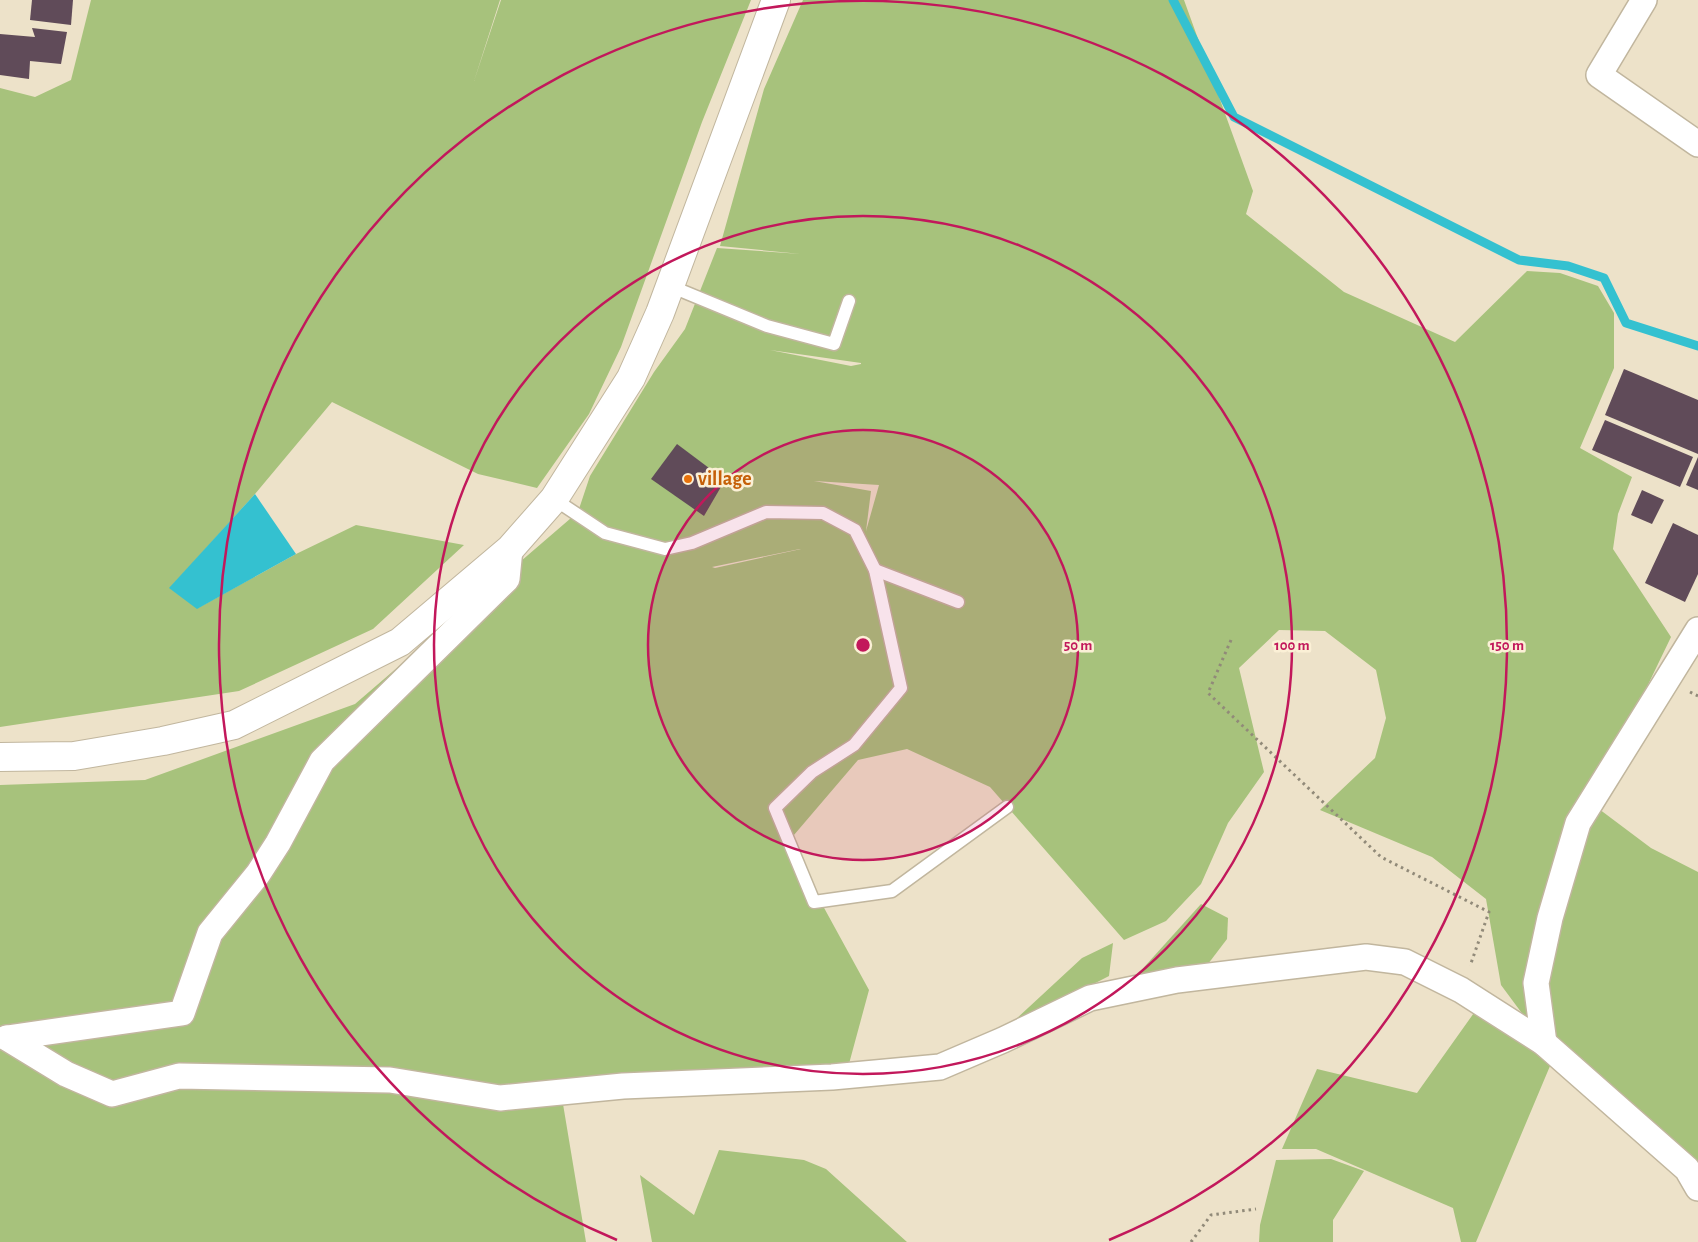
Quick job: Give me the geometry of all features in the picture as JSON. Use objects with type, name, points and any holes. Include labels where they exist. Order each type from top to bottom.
[{"type":"street","points":[[0,757],[74,756],[163,741],[234,725],[400,642],[510,549],[554,499],[631,378],[670,286],[776,0]]},
{"type":"street","points":[[1644,0],[1599,75],[1698,144]]},
{"type":"street","points":[[510,549],[507,579],[322,761],[273,851],[258,874],[210,933],[182,1013],[8,1038],[66,1074],[112,1094],[179,1076],[390,1080],[500,1098],[623,1086],[832,1077],[940,1067],[1003,1040],[1090,998],[1177,980],[1366,957],[1405,962],[1461,990],[1544,1043],[1687,1169],[1698,1188]]},
{"type":"street","points":[[1544,1043],[1536,983],[1550,918],[1578,823],[1698,630]]},
{"type":"lane","points":[[670,286],[768,326],[834,344],[849,301]]},
{"type":"lane","points":[[554,499],[606,533],[666,550],[692,543],[766,512],[824,513],[855,530],[875,570],[901,688],[854,745],[812,772],[775,808],[814,902],[892,891],[1007,807]]},
{"type":"lane","points":[[875,570],[958,602]]},
{"type":"path","points":[[1231,640],[1208,693],[1382,857],[1489,912],[1461,990]]},
{"type":"path","points":[[1191,1242],[1211,1215],[1256,1209]]},
{"type":"green space","points":[[91,0],[500,0],[474,81],[501,0],[751,0],[702,122],[621,347],[589,414],[537,488],[478,474],[332,402],[255,494],[170,588],[198,608],[296,554],[356,525],[464,545],[373,629],[239,691],[0,727],[0,88],[35,97],[71,80]]},
{"type":"green space","points":[[803,0],[1184,0],[1253,191],[1246,214],[1344,292],[1455,342],[1527,271],[1560,273],[1598,286],[1614,313],[1614,368],[1580,448],[1632,477],[1618,514],[1613,549],[1671,637],[1591,803],[1651,848],[1698,872],[1698,1170],[1544,1043],[1501,985],[1486,899],[1432,857],[1320,810],[1375,758],[1386,718],[1376,670],[1325,631],[1279,630],[1239,668],[1264,772],[1228,823],[1201,884],[1166,921],[1124,940],[990,787],[907,749],[858,760],[788,842],[869,990],[843,1086],[561,1092],[586,1242],[0,1242],[0,785],[145,780],[355,704],[578,512],[590,476],[654,372],[685,329],[717,248],[801,254],[720,246],[764,89]],"holes":[[[770,350],[861,363],[861,364],[851,366]],[[814,481],[879,485],[866,531],[871,491]],[[801,549],[715,568],[712,567]]]},
{"type":"green space","points":[[1201,904],[1228,918],[1227,939],[1208,964],[1137,975]]},
{"type":"green space","points":[[1113,943],[1109,976],[1074,994],[1036,1024],[1015,1020],[1082,958]]},
{"type":"green space","points":[[1481,1003],[1550,1066],[1476,1242],[1461,1242],[1453,1208],[1316,1149],[1282,1149],[1317,1069],[1417,1093]]},
{"type":"green space","points":[[719,1150],[804,1160],[826,1169],[907,1242],[652,1242],[640,1175],[694,1215]]},
{"type":"green space","points":[[1331,1159],[1364,1171],[1333,1220],[1333,1242],[1259,1242],[1260,1225],[1276,1160]]},
{"type":"water","points":[[255,494],[296,554],[197,609],[169,588]]},
{"type":"building","points":[[32,0],[73,0],[71,25],[30,20]]},
{"type":"building","points":[[32,28],[67,32],[61,64],[30,61],[29,79],[0,75],[0,34],[35,37]]},
{"type":"building","points":[[1624,369],[1698,400],[1698,454],[1605,415]]},
{"type":"building","points":[[1605,420],[1693,457],[1680,487],[1592,450]]},
{"type":"building","points":[[677,444],[725,480],[704,516],[651,479]]},
{"type":"building","points":[[1698,457],[1698,490],[1686,485]]},
{"type":"building","points":[[1642,490],[1664,500],[1652,524],[1631,515]]},
{"type":"building","points":[[1673,523],[1698,535],[1698,574],[1685,602],[1645,583]]},
{"type":"waterway","points":[[1173,0],[1234,117],[1519,260],[1568,266],[1604,278],[1626,323],[1698,346]]},
{"type":"place","name":"village","points":[[688,479]]}]
